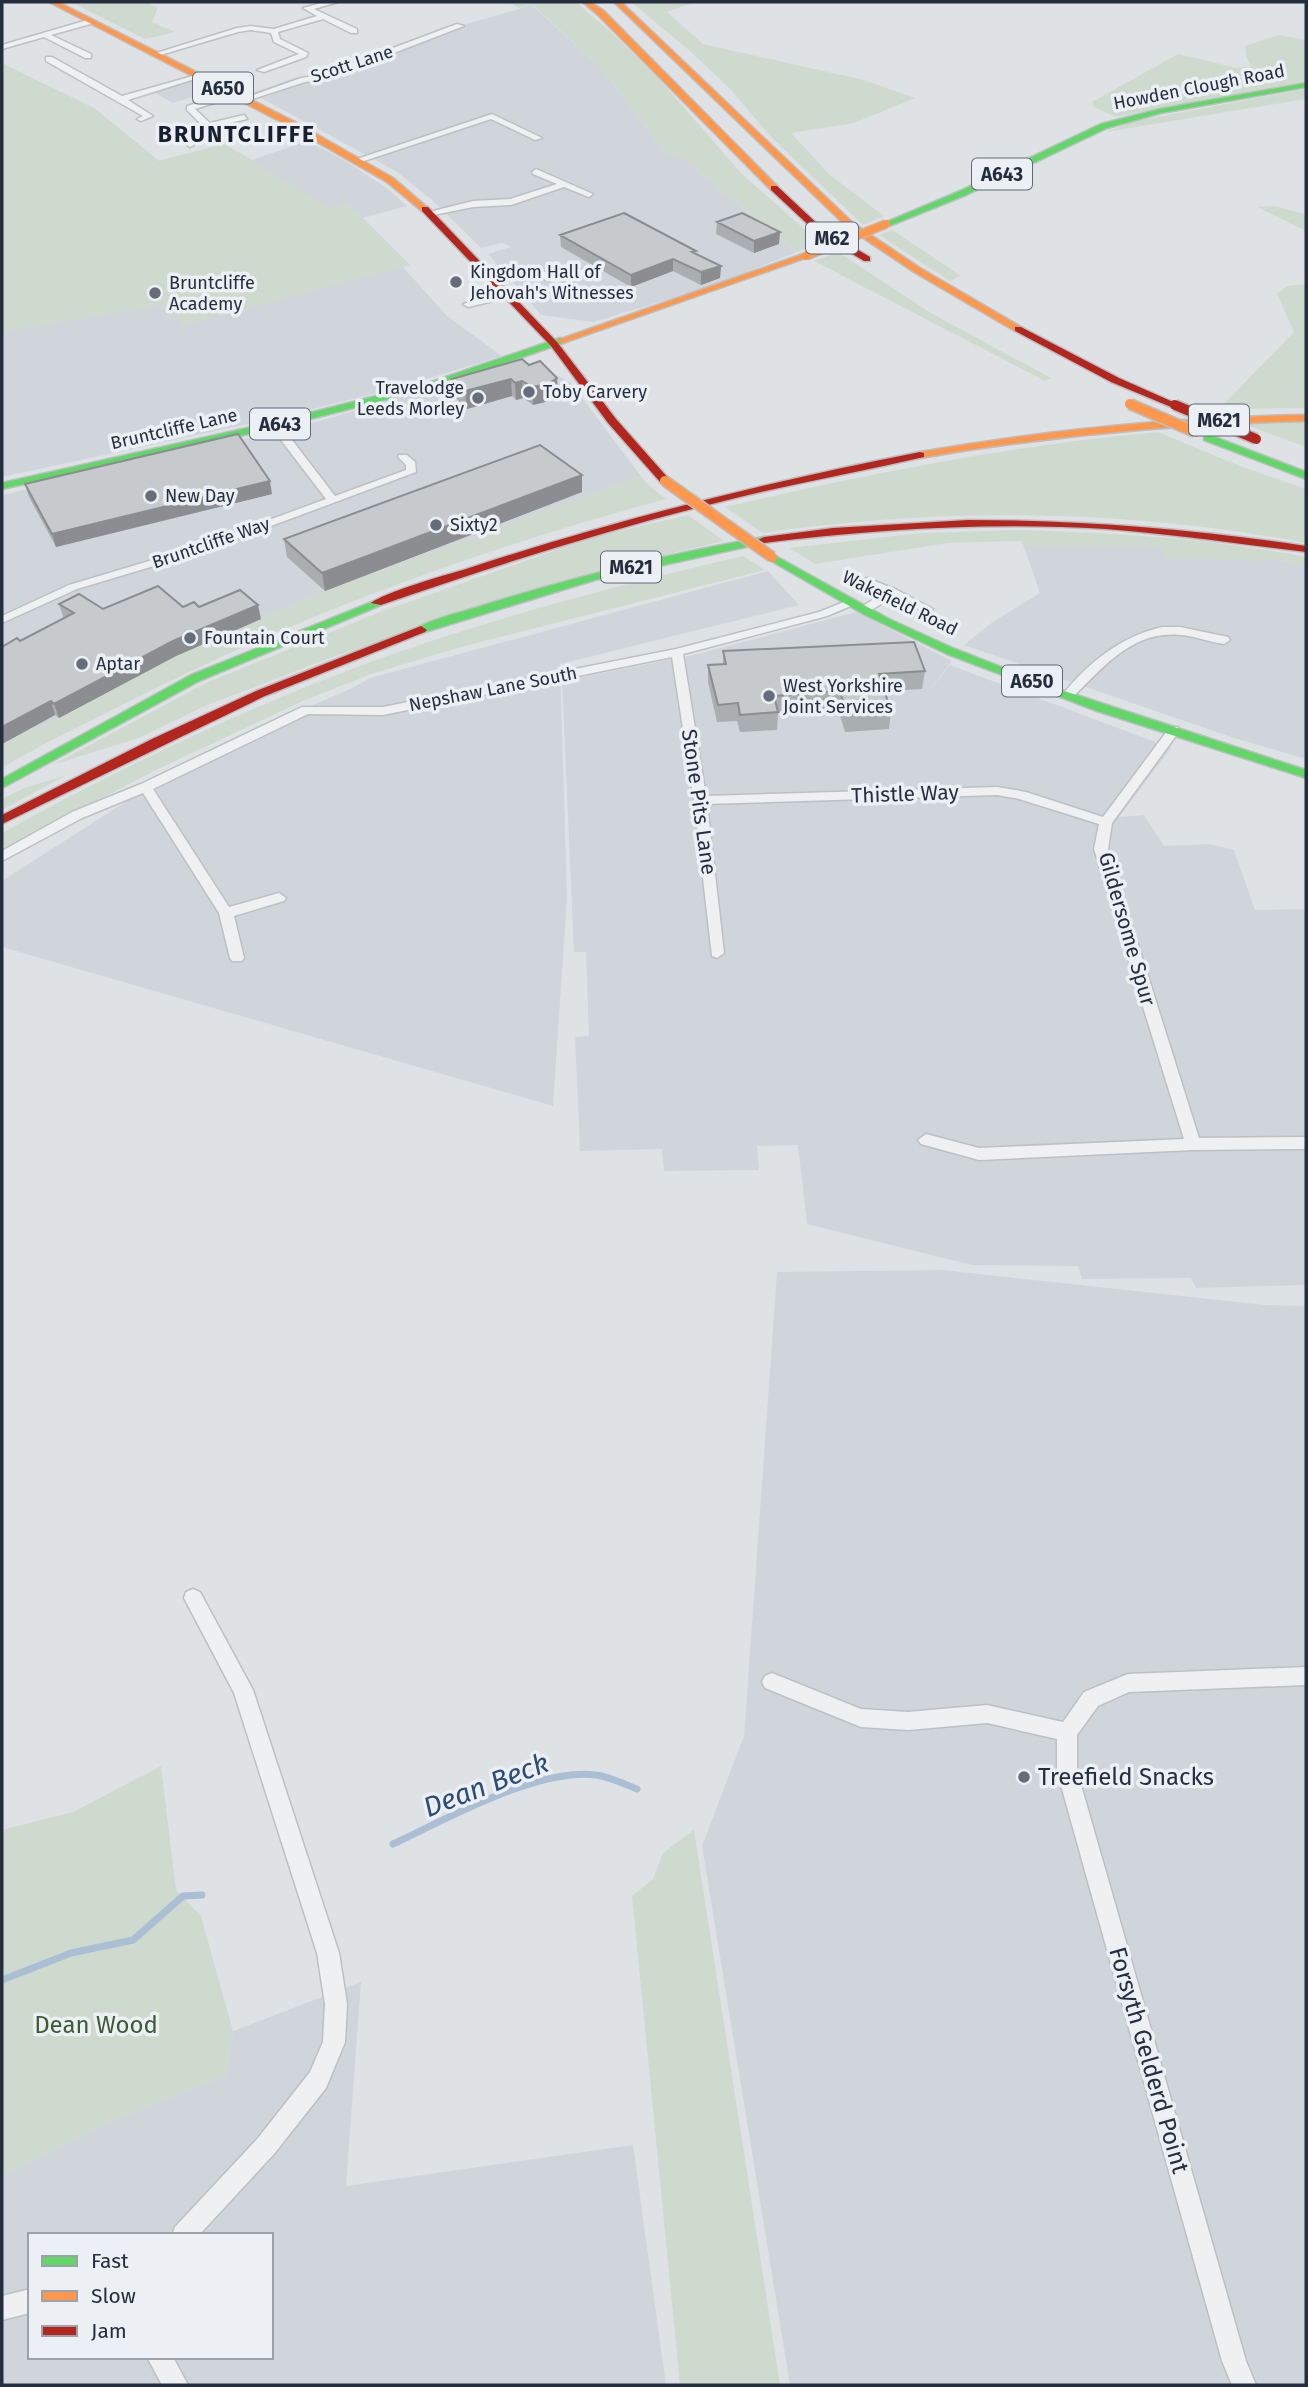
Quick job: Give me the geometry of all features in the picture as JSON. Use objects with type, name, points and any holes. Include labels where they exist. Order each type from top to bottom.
[{"type":"main road","name":"A650","points":[[53,2],[200,76],[358,160],[390,180],[429,212],[554,344]]},
{"type":"main road","name":"M62","points":[[586,2],[601,13],[749,164],[820,231],[879,267]]},
{"type":"main road","name":"M62","points":[[617,2],[850,225],[917,270],[1008,324],[1115,380],[1262,441]]},
{"type":"main road","name":"Howden Clough Road","points":[[554,344],[806,256],[886,225],[963,193],[1104,126],[1160,111],[1306,85]]},
{"type":"main road","name":"Bruntcliffe Lane","points":[[2,486],[275,425],[435,384],[554,344]]},
{"type":"main road","name":"Wakefield Road","points":[[554,344],[612,421],[665,481],[772,557],[857,607],[1011,674],[1306,774]]},
{"type":"main road","points":[[1038,358],[1130,404],[1306,476]]},
{"type":"main road","points":[[487,367],[545,367],[580,377]]},
{"type":"main road","name":"M621","points":[[2,783],[192,679],[376,603],[588,531],[827,473],[1056,432],[1181,422],[1306,418]]},
{"type":"main road","name":"M621","points":[[2,820],[166,735],[311,673],[417,632],[565,583],[676,556],[764,539],[944,522],[1060,521],[1235,536],[1306,549]]},
{"type":"street","points":[[334,2],[307,8],[354,31]]},
{"type":"street","points":[[157,54],[237,30],[251,28],[274,31],[321,17]]},
{"type":"street","points":[[2,47],[91,21]]},
{"type":"street","name":"Scott Lane","points":[[204,124],[190,108],[323,77],[460,26]]},
{"type":"street","points":[[261,70],[304,53],[277,40],[274,31]]},
{"type":"street","points":[[43,34],[88,56]]},
{"type":"street","points":[[49,59],[149,116]]},
{"type":"street","points":[[121,99],[200,76]]},
{"type":"street","points":[[358,160],[492,116],[538,138]]},
{"type":"street","points":[[190,145],[175,133],[204,124],[208,127],[244,117]]},
{"type":"street","points":[[536,172],[589,194]]},
{"type":"street","points":[[429,212],[473,204],[511,202],[565,184]]},
{"type":"street","points":[[493,279],[542,271],[555,280],[590,270]]},
{"type":"street","points":[[468,304],[508,295]]},
{"type":"street","points":[[275,425],[333,500]]},
{"type":"street","name":"Bruntcliffe Way","points":[[2,620],[73,587],[200,549],[411,472],[411,464],[403,457]]},
{"type":"street","points":[[867,581],[927,609]]},
{"type":"street","name":"Nepshaw Lane South","points":[[2,857],[77,815],[146,787],[306,710],[383,711],[677,652],[857,607],[892,592]]},
{"type":"street","points":[[1069,694],[1110,654],[1138,636],[1163,631],[1184,631],[1201,645],[1224,640]]},
{"type":"street","name":"Stone Pits Lane","points":[[677,652],[700,800],[717,953]]},
{"type":"street","name":"Gildersome Spur","points":[[1174,730],[1106,822],[1101,849],[1193,1144]]},
{"type":"street","points":[[146,787],[226,913],[237,958]]},
{"type":"street","name":"Thistle Way","points":[[700,800],[997,791],[1021,794],[1106,822]]},
{"type":"street","points":[[226,913],[279,898]]},
{"type":"street","points":[[926,1140],[979,1154],[1193,1144],[1306,1143]]},
{"type":"street","points":[[185,2233],[266,2146],[318,2080],[334,2042],[336,2004],[328,1954],[243,1690],[193,1598]]},
{"type":"street","points":[[772,1682],[861,1718],[908,1721],[986,1714],[1067,1732],[1091,1699],[1128,1683],[1306,1676]]},
{"type":"street","name":"Forsyth Gelderd Point","points":[[1067,1732],[1067,1771],[1234,2361],[1244,2385]]},
{"type":"street","points":[[2,2308],[28,2302]]},
{"type":"street","points":[[160,2359],[176,2385]]},
{"type":"shaded area","points":[[532,5],[602,69],[665,152],[682,158],[797,252],[706,288],[593,322],[541,315],[488,254],[511,247],[502,243],[481,248],[432,200],[397,172],[252,93],[294,78],[317,75],[451,25],[460,26]]},
{"type":"shaded area","points":[[192,81],[212,91],[173,103],[153,92]]},
{"type":"shaded area","name":"Bruntcliffe Academy","points":[[94,108],[159,161],[224,144],[252,160],[307,141],[344,160],[388,189],[407,206],[363,218],[410,265],[403,267],[447,316],[502,356],[397,388],[289,415],[2,477],[2,133]]},
{"type":"shaded area","points":[[546,370],[570,382],[641,476],[325,591],[180,654],[38,729],[2,744],[2,495],[309,424],[491,372]]},
{"type":"shaded area","points":[[1024,547],[1162,547],[1279,560],[1306,567],[1306,759],[1234,738],[964,645],[994,621],[1040,593]]},
{"type":"shaded area","points":[[768,571],[799,605],[560,664],[567,897],[553,1106],[2,947],[2,881],[200,754],[370,678]]},
{"type":"shaded area","points":[[856,612],[952,661],[923,698],[950,665],[1171,748],[1119,817],[1144,815],[1164,846],[1210,844],[1234,850],[1255,910],[1304,909],[1306,1285],[1196,1288],[1191,1278],[1082,1279],[1078,1266],[972,1265],[807,1224],[798,1145],[757,1146],[759,1170],[664,1171],[662,1149],[580,1151],[575,1037],[589,1036],[586,952],[574,952],[562,681],[694,655]]},
{"type":"shaded area","points":[[943,1270],[1265,1305],[1306,1306],[1306,2385],[790,2385],[702,1846],[744,1736],[777,1272]]},
{"type":"shaded area","points":[[361,1982],[346,2186],[633,2145],[666,2385],[2,2385],[2,2176],[114,2120],[226,2075],[233,2031]]},
{"type":"green space","points":[[146,2],[158,8],[152,22],[175,32],[145,39],[73,3]]},
{"type":"green space","points":[[509,2],[575,2],[579,5],[658,78],[742,174],[820,243],[797,252],[682,158],[665,152],[602,69],[533,5],[519,8]]},
{"type":"green space","points":[[631,2],[695,2],[667,12],[703,44],[864,80],[915,98],[854,123],[791,133],[830,175],[884,216],[863,225],[769,135],[730,89],[690,51]]},
{"type":"green space","points":[[1279,35],[1306,40],[1306,81],[1115,117],[1094,107],[1092,102],[1178,54],[1237,68],[1251,66],[1245,46]]},
{"type":"green space","name":"Bruntcliffe Academy","points":[[2,63],[94,108],[159,161],[224,144],[329,208],[347,203],[410,265],[182,326],[172,304],[2,332]]},
{"type":"green space","points":[[1306,89],[1306,99],[1106,132],[1135,121]]},
{"type":"green space","points":[[1274,206],[1306,214],[1306,231],[1257,207]]},
{"type":"green space","points":[[892,230],[961,276],[950,281],[879,235]]},
{"type":"green space","points":[[838,252],[931,313],[1051,378],[1045,381],[814,261]]},
{"type":"green space","points":[[1306,284],[1306,408],[1219,409],[1294,332],[1277,294],[1287,286]]},
{"type":"green space","points":[[1238,422],[1306,422],[1306,447]]},
{"type":"green space","points":[[1158,432],[1240,466],[1306,489],[1306,543],[1171,523],[1035,516],[899,519],[763,533],[725,507],[940,462],[1048,445]]},
{"type":"green space","points":[[641,476],[666,499],[456,563],[319,615],[186,674],[60,736],[2,768],[2,744],[34,727],[38,729],[180,654],[325,591]]},
{"type":"green space","points":[[688,515],[724,541],[630,563],[335,656],[205,706],[139,738],[52,765],[206,683],[380,612],[593,537]]},
{"type":"green space","points":[[1019,530],[1127,535],[1235,545],[1306,557],[1306,567],[1279,560],[1165,558],[1162,547],[1024,547],[1021,541],[948,543],[815,564],[789,548],[920,533]]},
{"type":"green space","points":[[743,556],[765,570],[461,647],[371,674],[303,701],[160,768],[2,850],[2,833],[47,809],[185,739],[328,678],[421,644],[512,616]]},
{"type":"green space","points":[[67,775],[2,810],[2,799],[24,788]]},
{"type":"green space","name":"Dean Wood","points":[[161,1766],[176,1890],[201,1916],[233,2031],[226,2075],[114,2120],[2,2176],[2,1830],[73,1812]]},
{"type":"green space","points":[[694,1830],[780,2385],[680,2385],[632,1896],[653,1879],[663,1853]]},
{"type":"building","points":[[624,213],[721,266],[701,272],[673,259],[631,275],[560,235]]},
{"type":"building","points":[[742,213],[780,232],[754,241],[717,222]]},
{"type":"building","points":[[522,359],[529,365],[540,361],[557,378],[548,384],[532,387],[522,381],[515,383],[511,379],[465,391],[452,379]]},
{"type":"building","name":"New Day","points":[[238,434],[270,481],[52,534],[25,484]]},
{"type":"building","points":[[540,445],[582,475],[322,573],[284,539]]},
{"type":"building","points":[[158,586],[183,607],[194,602],[199,607],[240,590],[258,605],[173,641],[54,704],[51,701],[2,727],[2,647],[17,638],[20,641],[74,613],[59,604],[79,594],[103,609]]},
{"type":"building","points":[[914,642],[925,671],[879,674],[891,711],[847,714],[840,691],[774,696],[778,712],[740,715],[738,703],[718,705],[708,665],[726,664],[723,651]]},
{"type":"waterway","name":"Dean Beck","points":[[393,1844],[465,1809],[547,1779],[596,1775],[637,1789]]},
{"type":"waterway","name":"Dean Beck","points":[[2,1980],[71,1953],[133,1940],[183,1896],[202,1895]]},
{"type":"traffic: fast","points":[[886,224],[963,193],[1104,126],[1160,111],[1306,85]]},
{"type":"traffic: fast","points":[[2,486],[275,425],[435,384],[560,341]]},
{"type":"traffic: fast","points":[[1208,438],[1306,476]]},
{"type":"traffic: fast","points":[[421,630],[591,578],[764,540]]},
{"type":"traffic: fast","points":[[772,557],[869,613],[951,652],[1051,691],[1306,774]]},
{"type":"traffic: fast","points":[[2,784],[195,678],[377,603]]},
{"type":"traffic: slow","points":[[53,2],[294,125],[390,180],[425,209]]},
{"type":"traffic: slow","points":[[586,2],[601,13],[774,188]]},
{"type":"traffic: slow","points":[[617,2],[850,225],[917,270],[1018,329]]},
{"type":"traffic: slow","points":[[806,256],[886,224]]},
{"type":"traffic: slow","points":[[560,341],[806,256]]},
{"type":"traffic: slow","points":[[1130,404],[1195,432]]},
{"type":"traffic: slow","points":[[920,455],[1112,428],[1306,418]]},
{"type":"traffic: slow","points":[[665,481],[772,557]]},
{"type":"traffic: jam","points":[[774,188],[820,231],[867,259]]},
{"type":"traffic: jam","points":[[425,209],[554,344],[612,421],[665,481]]},
{"type":"traffic: jam","points":[[1018,329],[1115,380],[1175,405]]},
{"type":"traffic: jam","points":[[1175,405],[1256,439]]},
{"type":"traffic: jam","points":[[377,603],[510,558],[646,518],[782,483],[920,455]]},
{"type":"traffic: jam","points":[[764,540],[901,526],[1035,523],[1170,531],[1306,549]]},
{"type":"traffic: jam","points":[[2,820],[260,694],[421,630]]},
{"type":"place","name":"Kingdom Hall of Jehovah's Witnesses","points":[[456,282]]},
{"type":"place","name":"Bruntcliffe Academy","points":[[155,293]]},
{"type":"place","name":"Toby Carvery","points":[[529,392]]},
{"type":"place","name":"Travelodge Leeds Morley","points":[[478,398]]},
{"type":"place","name":"New Day","points":[[151,496]]},
{"type":"place","name":"Sixty2","points":[[436,525]]},
{"type":"place","name":"Fountain Court","points":[[190,638]]},
{"type":"place","name":"Aptar","points":[[82,664]]},
{"type":"place","name":"West Yorkshire Joint Services","points":[[769,696]]},
{"type":"place","name":"Treefield Snacks","points":[[1024,1777]]},
{"type":"district","name":"BRUNTCLIFFE","points":[[237,134]]}]
